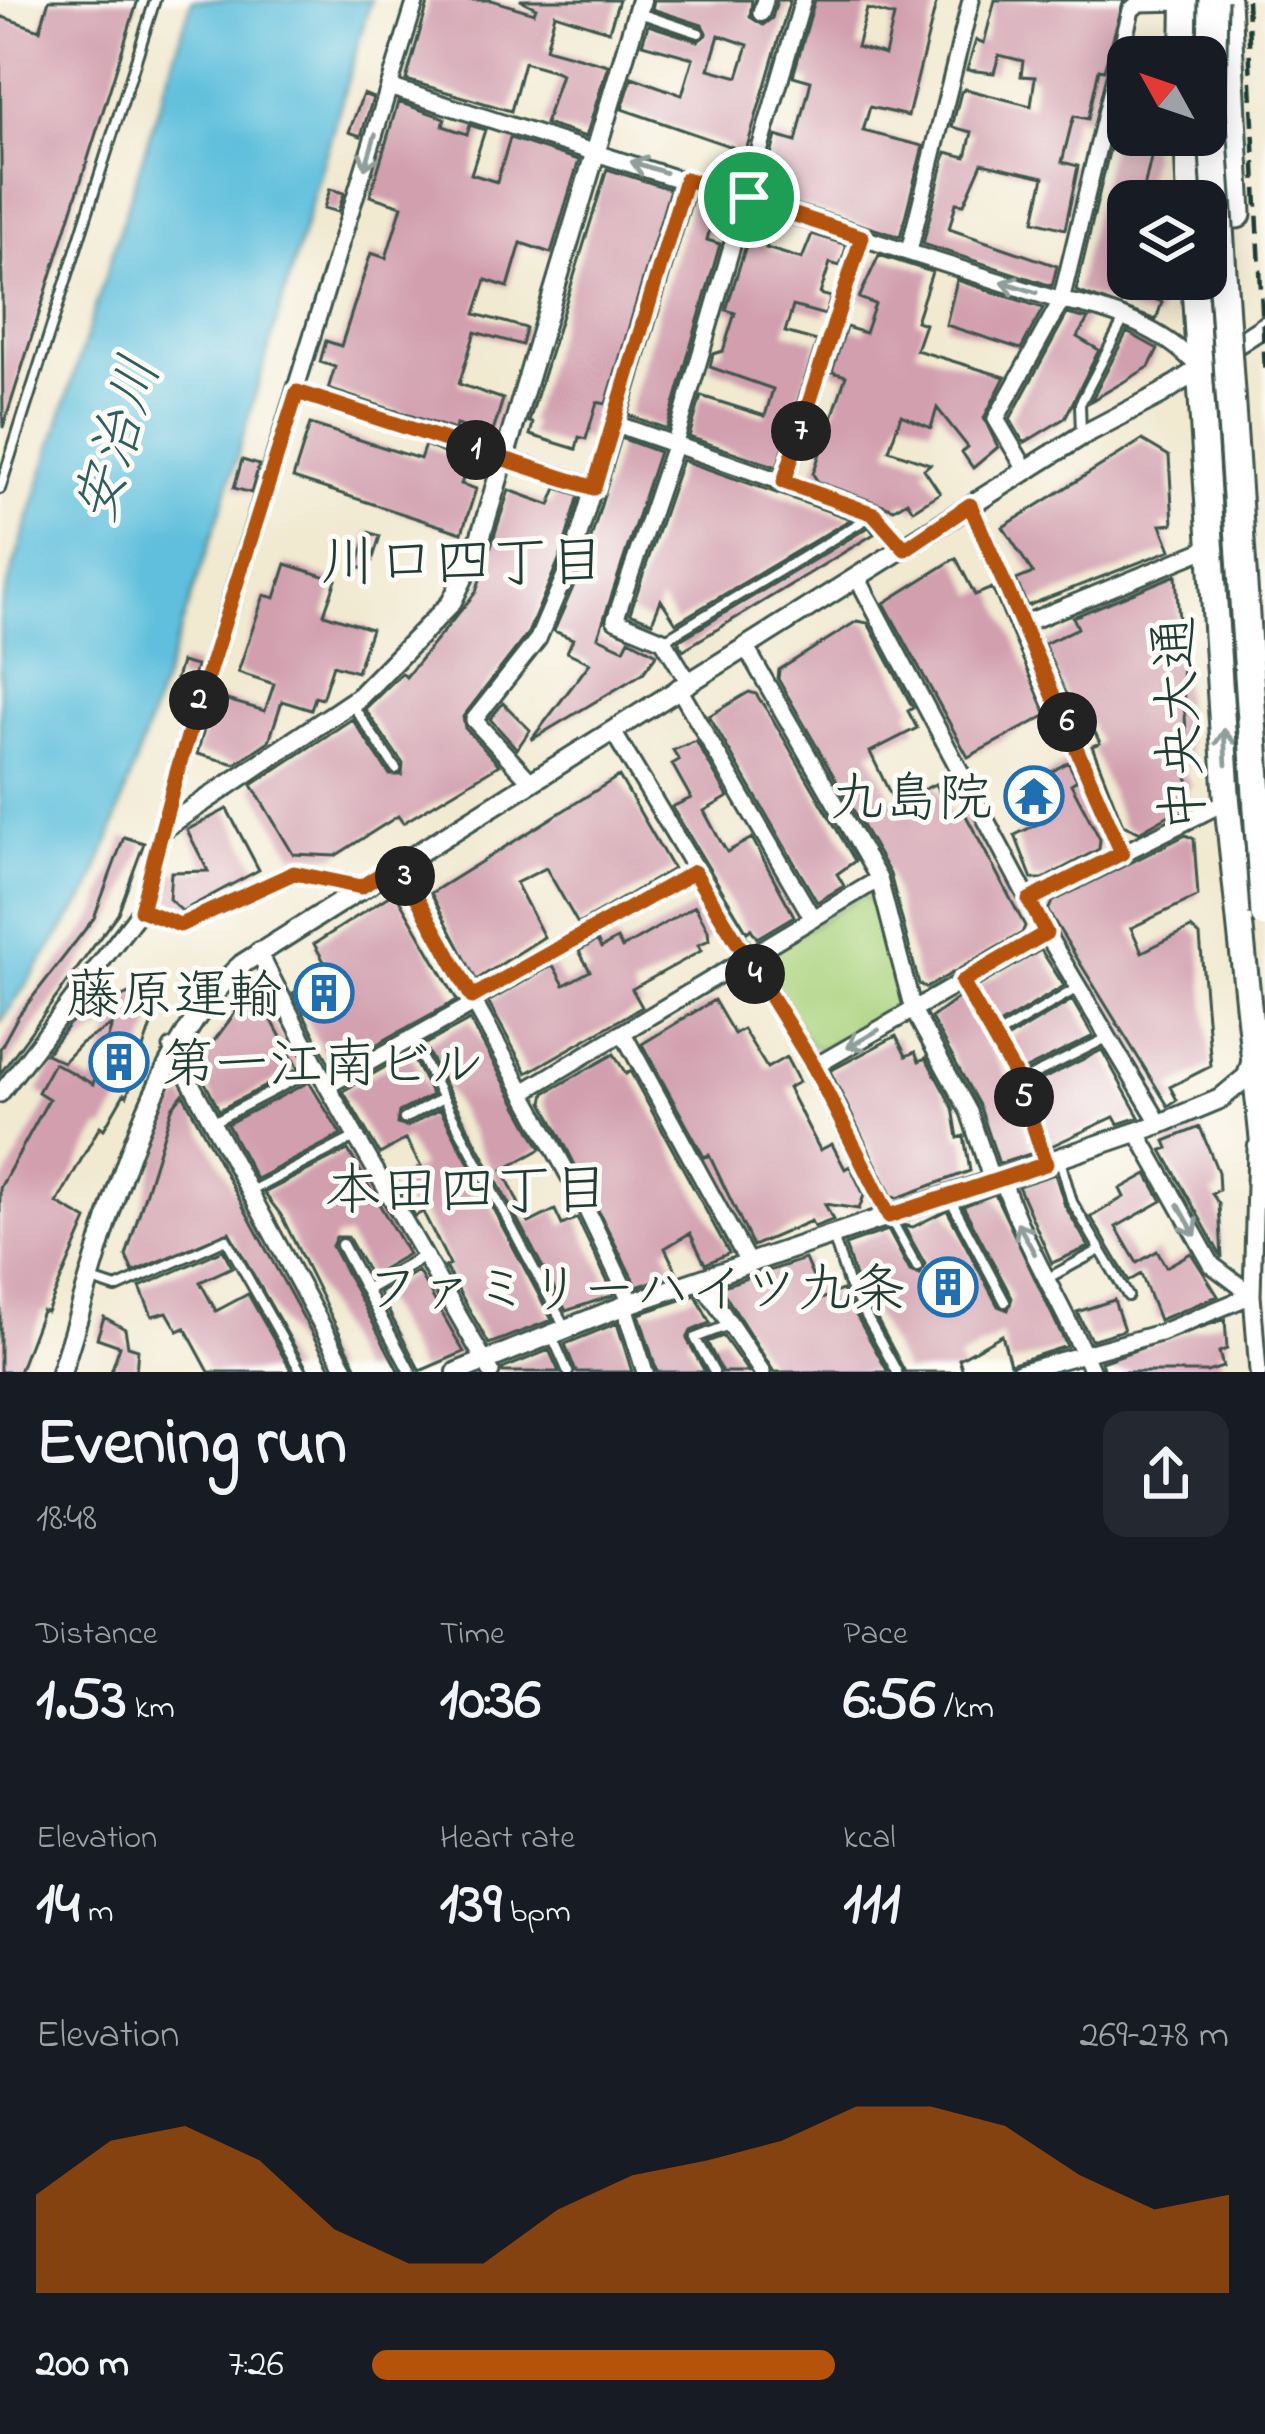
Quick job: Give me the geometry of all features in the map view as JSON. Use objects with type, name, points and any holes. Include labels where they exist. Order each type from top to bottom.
[{"type":"highway","points":[[1226,0],[1265,642]]},
{"type":"highway","points":[[1194,1],[1211,108],[1265,914]]},
{"type":"highway","points":[[1259,1067],[1265,1030]]},
{"type":"main road","points":[[1188,36],[1194,1]]},
{"type":"main road","name":"中央大通","points":[[1195,300],[1227,801],[1259,1067],[1258,1120],[1265,1162]]},
{"type":"street","points":[[0,1094],[141,910],[416,0]]},
{"type":"street","points":[[803,0],[675,443],[615,620],[663,640],[813,919]]},
{"type":"street","points":[[909,251],[971,0]]},
{"type":"street","points":[[1027,470],[997,419],[1061,301],[1131,10],[1139,3],[1194,1]]},
{"type":"street","points":[[164,827],[351,703],[451,603],[476,552],[640,6]]},
{"type":"street","points":[[389,86],[749,197],[1061,301],[1093,306],[1171,342],[1199,368]]},
{"type":"street","points":[[530,781],[474,720],[538,639],[594,488],[686,179]]},
{"type":"street","points":[[784,482],[862,237]]},
{"type":"street","points":[[61,1372],[172,1048],[213,993],[258,951],[1265,326]]},
{"type":"street","points":[[297,392],[594,488]]},
{"type":"street","points":[[613,423],[874,514],[905,549]]},
{"type":"street","points":[[970,505],[1122,853]]},
{"type":"street","points":[[1023,624],[1214,546]]},
{"type":"street","points":[[856,577],[1046,933],[1160,1124]]},
{"type":"street","points":[[745,646],[879,879],[913,1010],[969,1112],[997,1180],[1092,1372]]},
{"type":"street","points":[[612,730],[814,1067],[889,1216]]},
{"type":"street","points":[[1029,900],[1227,801]]},
{"type":"street","points":[[398,863],[525,1091],[627,1304],[645,1372]]},
{"type":"street","points":[[327,1086],[694,872]]},
{"type":"street","points":[[141,910],[180,925],[294,873],[361,887]]},
{"type":"street","points":[[525,1091],[879,879]]},
{"type":"street","points":[[814,1067],[1046,933]]},
{"type":"street","points":[[258,951],[327,1086],[487,1367]]},
{"type":"street","points":[[624,1035],[748,1262]]},
{"type":"street","points":[[172,1048],[347,1372]]},
{"type":"street","points":[[457,1372],[487,1367],[627,1304],[1160,1124],[1220,1099],[1259,1067]]},
{"type":"street","points":[[1258,1120],[1252,1294],[1258,1372]]},
{"type":"street","points":[[1137,1132],[1212,1265],[1252,1294]]},
{"type":"street","points":[[343,1245],[410,1372]]},
{"type":"street","points":[[367,1289],[423,1257]]},
{"type":"street","points":[[701,1281],[762,1372]]},
{"type":"street","points":[[1019,1372],[1198,1319],[1252,1294]]},
{"type":"lane","points":[[0,489],[155,0]]},
{"type":"lane","points":[[640,6],[699,33]]},
{"type":"lane","points":[[1081,436],[1080,404],[1124,320]]},
{"type":"lane","points":[[663,640],[874,514]]},
{"type":"lane","points":[[351,703],[396,770]]},
{"type":"lane","points":[[962,982],[1019,1082],[1072,1202],[1128,1296]]},
{"type":"lane","points":[[994,1037],[1079,987]]},
{"type":"lane","points":[[1019,1082],[1109,1037]]},
{"type":"lane","points":[[411,1039],[559,1331],[568,1372]]},
{"type":"lane","points":[[212,1123],[318,1068]]},
{"type":"lane","points":[[404,1119],[442,1097]]},
{"type":"lane","points":[[248,1192],[356,1137]]},
{"type":"lane","points":[[949,1196],[1005,1302]]},
{"type":"lane","points":[[889,1216],[917,1268]]},
{"type":"lane","points":[[833,1234],[848,1283],[897,1372]]},
{"type":"lane","points":[[92,1280],[116,1288],[226,1239],[301,1372]]},
{"type":"lane","points":[[1048,1278],[1098,1251]]},
{"type":"lane","points":[[714,1372],[695,1338],[729,1325]]},
{"type":"green space","points":[[862,895],[872,900],[901,998],[896,1008],[821,1049],[811,1046],[759,968],[761,957]]},
{"type":"water","name":"安治川","points":[[192,0],[371,0],[224,501],[110,838],[90,890],[0,1023],[0,610]]},
{"type":"building","points":[[49,0],[138,0],[3,428],[0,16],[40,30]]},
{"type":"building","points":[[429,0],[491,0],[534,13],[536,8],[520,0],[619,0],[609,31],[555,14],[546,48],[608,65],[586,137],[545,124],[561,74],[555,71],[524,62],[511,111],[406,80]]},
{"type":"building","points":[[654,0],[752,0],[750,17],[763,25],[772,18],[777,0],[790,0],[736,185],[723,181],[732,147],[622,109],[632,77],[682,95],[693,58],[642,44],[648,25],[698,41],[707,34],[702,25],[652,9]],"holes":[[[719,35],[748,45],[738,77],[709,69]]]},
{"type":"building","points":[[815,0],[937,0],[908,116],[870,107],[863,131],[923,146],[900,237],[761,193],[776,136],[796,142],[811,81],[793,76]],"holes":[[[867,9],[894,16],[885,55],[857,47]]]},
{"type":"building","points":[[995,0],[1124,0],[1114,36],[1107,36],[1107,60],[1104,70],[1099,69],[1088,119],[1074,116],[1071,126],[1062,162],[1078,166],[1065,229],[1034,221],[1044,177],[982,163],[964,204],[956,203],[949,229],[1057,266],[1052,286],[923,244],[946,152],[966,157],[972,132],[952,127],[961,92],[965,89],[1031,106],[1035,77],[1021,76],[1023,61],[999,55],[994,73],[967,70],[976,40],[984,43]]},
{"type":"building","points":[[363,94],[373,98],[361,136],[349,132]]},
{"type":"building","points":[[398,102],[439,116],[445,119],[443,126],[467,134],[470,125],[485,130],[471,174],[497,182],[510,138],[579,160],[551,253],[521,243],[508,287],[486,280],[475,314],[526,328],[522,345],[475,332],[459,384],[503,399],[492,435],[456,425],[455,430],[328,389],[335,367],[320,362],[326,341],[341,346],[371,253],[386,258],[402,206],[370,196]]},
{"type":"building","points":[[1108,156],[1151,156],[1146,180],[1107,180],[1107,300],[1162,302],[1156,320],[1076,291]]},
{"type":"building","points":[[607,169],[670,189],[606,404],[597,402],[586,439],[579,437],[576,449],[530,435],[533,423],[529,422]]},
{"type":"building","points":[[330,189],[344,193],[338,212],[324,208]]},
{"type":"building","points":[[693,196],[715,207],[707,240],[720,244],[667,429],[628,415]]},
{"type":"building","points":[[755,216],[773,222],[766,248],[802,259],[812,234],[847,245],[840,266],[830,263],[820,294],[831,297],[825,315],[793,306],[785,332],[817,341],[777,467],[689,437],[701,396],[765,416],[773,389],[710,367],[713,354],[723,351],[735,313],[726,310]]},
{"type":"building","points":[[879,255],[932,272],[916,321],[925,324],[916,350],[1005,377],[984,418],[998,447],[973,468],[962,452],[968,447],[937,408],[931,428],[901,415],[889,450],[930,464],[924,469],[940,493],[913,510],[907,501],[894,509],[818,482],[813,474],[846,376],[832,372],[846,327],[865,333],[875,304],[859,298]]},
{"type":"building","points":[[957,280],[1043,308],[1021,349],[946,325]]},
{"type":"building","points":[[1067,314],[1088,319],[1077,337],[1099,350],[1065,418],[1024,443],[1010,419]]},
{"type":"building","points":[[1127,332],[1158,349],[1149,367],[1091,401]]},
{"type":"building","points":[[310,424],[420,459],[425,445],[468,464],[461,484],[476,489],[462,533],[293,478]]},
{"type":"building","points":[[621,438],[659,452],[598,637],[624,649],[629,639],[657,654],[643,673],[531,740],[590,663],[567,652],[573,639],[554,631],[584,562]]},
{"type":"building","points":[[1142,440],[1169,456],[1173,524],[1161,525],[1171,550],[1027,606],[1016,580],[1033,573],[1003,527]]},
{"type":"building","points":[[242,460],[259,465],[251,493],[234,488]]},
{"type":"building","points":[[682,460],[851,519],[676,623],[661,600],[652,622],[630,613]]},
{"type":"building","points":[[557,488],[579,495],[561,555],[528,633],[463,717],[465,728],[499,765],[403,823],[398,816],[335,856],[293,854],[252,785],[352,719],[390,775],[402,775],[403,764],[365,709],[402,673],[406,677],[476,592],[509,490],[550,505]]},
{"type":"building","points":[[869,527],[874,534],[683,650],[678,641]]},
{"type":"building","points":[[368,532],[380,536],[369,571],[357,566]]},
{"type":"building","points":[[956,558],[975,595],[992,588],[1047,715],[968,757],[884,603]]},
{"type":"building","points":[[286,564],[336,580],[324,614],[371,629],[357,672],[333,665],[322,699],[315,697],[311,710],[282,701],[269,741],[235,764],[197,754],[213,696],[265,711],[274,684],[238,672],[264,595],[275,598]]},
{"type":"building","points":[[1176,575],[1188,763],[1182,766],[1191,786],[1184,794],[1189,804],[1139,832],[1123,825],[1092,746],[1100,743],[1086,713],[1076,717],[1044,644],[1078,628],[1073,617]]},
{"type":"building","points":[[857,621],[868,623],[913,708],[908,711],[917,728],[870,752],[895,804],[935,784],[951,816],[963,810],[1025,926],[1022,933],[926,988],[919,984],[890,874],[778,679],[779,670]]},
{"type":"building","points":[[181,662],[196,666],[192,683],[176,679]]},
{"type":"building","points":[[749,692],[756,694],[772,718],[855,861],[837,874],[844,886],[817,902],[709,716]]},
{"type":"building","points":[[503,703],[530,730],[517,749],[490,719]]},
{"type":"building","points":[[696,741],[728,797],[704,811],[718,837],[727,852],[752,838],[794,916],[757,938],[751,929],[747,932],[672,807],[691,798],[672,764],[679,760],[673,750]]},
{"type":"building","points":[[1068,762],[1077,780],[1071,784],[1100,839],[1099,849],[1043,879],[1032,879],[1015,835],[1044,821],[1031,784]]},
{"type":"building","points":[[619,776],[673,869],[578,924],[546,868],[516,883],[544,937],[476,980],[431,893]]},
{"type":"building","points":[[227,809],[259,870],[182,911],[169,899],[171,872],[208,871],[187,830]]},
{"type":"building","points":[[1186,835],[1194,839],[1198,896],[1131,928],[1142,952],[1191,928],[1200,936],[1211,1066],[1170,1087],[1177,1100],[1168,1106],[1048,911],[1052,902]]},
{"type":"building","points":[[124,837],[144,843],[118,913],[0,1074],[0,1049],[18,1016],[94,918]]},
{"type":"building","points":[[395,892],[457,1000],[332,1069],[293,993],[330,972],[314,944]]},
{"type":"building","points":[[695,906],[708,930],[709,940],[698,945],[701,951],[632,989],[642,1007],[527,1073],[488,1002],[553,965],[564,985],[590,971],[579,951],[597,940],[601,948],[617,939],[622,948]]},
{"type":"building","points":[[1041,950],[1064,986],[997,1026],[975,988]]},
{"type":"building","points":[[259,981],[273,1010],[268,1013],[298,1069],[219,1110],[196,1065]]},
{"type":"building","points":[[142,989],[158,1005],[127,1096],[124,1094],[104,1129],[100,1126],[57,1203],[87,1220],[47,1312],[42,1311],[19,1372],[0,1372],[0,1188],[49,1099],[38,1092],[54,1063],[93,1084],[112,1025],[81,1043],[63,1062],[46,1054],[69,1024],[90,1009]]},
{"type":"building","points":[[961,996],[1011,1085],[1033,1153],[999,1164],[980,1107],[931,1018]]},
{"type":"building","points":[[714,1000],[734,1034],[743,1029],[767,1068],[786,1057],[799,1082],[788,1088],[820,1150],[832,1144],[845,1169],[850,1166],[864,1195],[859,1209],[825,1204],[833,1220],[814,1227],[811,1221],[753,1246],[709,1155],[704,1157],[642,1044]]},
{"type":"building","points":[[1072,1000],[1093,1036],[1022,1071],[1005,1040]]},
{"type":"building","points":[[470,1020],[541,1149],[503,1170],[524,1215],[529,1223],[555,1210],[562,1225],[577,1218],[614,1295],[566,1311],[424,1045]]},
{"type":"building","points":[[896,1036],[906,1056],[915,1052],[919,1061],[926,1058],[953,1108],[958,1138],[964,1136],[970,1171],[897,1198],[892,1197],[830,1071]]},
{"type":"building","points":[[1102,1050],[1139,1117],[1118,1124],[1114,1117],[1049,1147],[1029,1086]]},
{"type":"building","points":[[410,1053],[432,1095],[399,1112],[397,1124],[407,1127],[440,1109],[552,1320],[489,1344],[445,1267],[450,1265],[423,1212],[415,1216],[396,1181],[421,1167],[406,1139],[380,1154],[343,1091]]},
{"type":"building","points":[[614,1054],[626,1074],[630,1071],[729,1253],[705,1264],[690,1233],[665,1248],[677,1273],[637,1287],[543,1102],[545,1093]]},
{"type":"building","points":[[309,1082],[341,1135],[256,1179],[227,1124]]},
{"type":"building","points":[[183,1094],[333,1372],[309,1372],[229,1232],[133,1272],[126,1256],[172,1108]]},
{"type":"building","points":[[1200,1127],[1218,1172],[1219,1190],[1212,1194],[1219,1204],[1222,1258],[1162,1150],[1168,1148],[1165,1141]]},
{"type":"building","points":[[348,1150],[408,1254],[370,1276],[348,1237],[336,1237],[332,1246],[399,1372],[359,1372],[281,1215],[264,1193]]},
{"type":"building","points":[[1055,1174],[1065,1206],[1089,1247],[1052,1263],[1018,1186]]},
{"type":"building","points":[[1147,1174],[1162,1201],[1116,1227],[1137,1263],[1157,1251],[1166,1267],[1191,1253],[1218,1296],[1159,1320],[1141,1274],[1129,1281],[1091,1217],[1124,1197],[1120,1189]]},
{"type":"building","points":[[995,1194],[1067,1346],[1010,1364],[1002,1335],[959,1359],[963,1372],[905,1372],[856,1280],[845,1245],[888,1230],[910,1271],[920,1275],[925,1264],[903,1225],[913,1227],[947,1210],[998,1306],[1008,1310],[1012,1298],[963,1206]]},
{"type":"building","points":[[223,1250],[232,1267],[200,1282],[216,1311],[248,1294],[292,1372],[209,1372],[185,1328],[178,1331],[167,1312],[152,1316],[140,1287]]},
{"type":"building","points":[[805,1259],[822,1299],[842,1290],[888,1372],[774,1372],[720,1287]]},
{"type":"building","points":[[418,1271],[464,1352],[420,1371],[379,1293]]},
{"type":"building","points":[[696,1295],[710,1323],[691,1331],[687,1339],[705,1372],[657,1372],[639,1314]]},
{"type":"building","points":[[1114,1300],[1124,1330],[1091,1340],[1077,1312]]},
{"type":"building","points":[[104,1317],[125,1329],[128,1346],[138,1349],[136,1372],[111,1372],[120,1346],[97,1338]]},
{"type":"building","points":[[1225,1319],[1227,1349],[1219,1352],[1223,1367],[1207,1372],[1104,1372],[1101,1362]]},
{"type":"building","points":[[617,1323],[632,1372],[576,1372],[565,1344]]},
{"type":"building","points":[[723,1336],[748,1372],[722,1372],[707,1342]]},
{"type":"building","points":[[549,1350],[559,1372],[503,1372],[502,1369]]},
{"type":"railway","points":[[1247,0],[1265,373]]},
{"type":"place","name":"九島院","points":[[1034,796]]},
{"type":"place","name":"藤原運輸","points":[[324,993]]},
{"type":"place","name":"第一江南ビル","points":[[119,1062]]},
{"type":"place","name":"ファミリーハイツ九条","points":[[948,1287]]},
{"type":"district","name":"川口四丁目","points":[[463,560]]},
{"type":"district","name":"本田四丁目","points":[[467,1188]]},
{"type":"route","points":[[686,179],[749,197],[862,237],[784,482],[874,514],[905,549],[970,505],[1122,853],[1029,900],[1046,933],[962,982],[1019,1082],[1046,1164],[889,1216],[814,1067],[694,872],[472,997],[398,863],[361,887],[294,873],[180,925],[141,910],[177,772],[297,392],[594,488],[686,179]]}]
